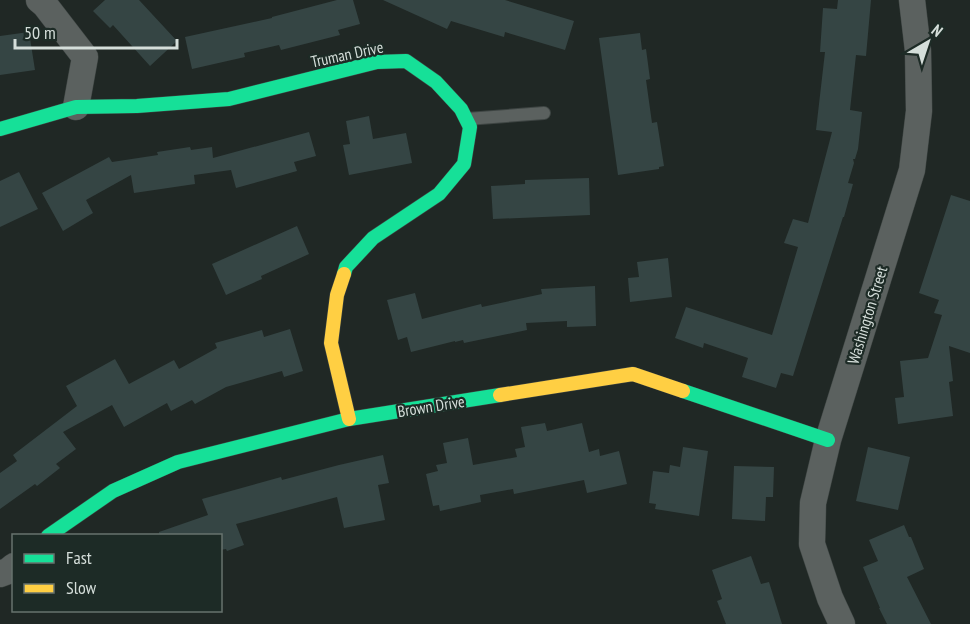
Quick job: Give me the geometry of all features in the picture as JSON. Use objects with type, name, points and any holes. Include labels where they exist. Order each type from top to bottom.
[{"type":"street","points":[[39,0],[85,57],[76,107]]},
{"type":"street","name":"Washington Street","points":[[842,624],[830,598],[812,544],[813,503],[828,440],[912,170],[919,111],[918,51],[912,0]]},
{"type":"street","name":"Truman Drive","points":[[0,129],[76,107],[137,106],[229,99],[378,62],[406,62],[436,82],[461,109],[466,119]]},
{"type":"street","points":[[349,419],[331,343],[337,295],[346,267],[373,238],[439,194],[464,164],[470,127],[466,119]]},
{"type":"street","name":"Brown Drive","points":[[51,534],[113,491],[178,462],[349,419],[633,374],[828,440]]},
{"type":"lane","points":[[466,119],[544,113]]},
{"type":"building","points":[[105,0],[139,0],[177,41],[150,66],[113,25],[110,28],[93,11]]},
{"type":"building","points":[[337,0],[353,0],[360,24],[338,30],[340,35],[281,50],[279,45],[244,53],[245,57],[192,69],[185,37],[272,18]]},
{"type":"building","points":[[383,0],[505,0],[574,21],[565,50],[505,32],[504,37],[451,21],[447,29]]},
{"type":"building","points":[[838,0],[871,0],[866,56],[856,55],[850,110],[862,112],[858,149],[853,159],[848,183],[853,184],[793,376],[781,373],[776,388],[742,377],[748,358],[704,343],[703,348],[675,338],[686,307],[772,335],[798,247],[784,243],[793,219],[808,223],[832,132],[816,130],[825,52],[820,52],[823,8],[837,9]]},
{"type":"building","points":[[29,32],[35,70],[0,75],[0,36]]},
{"type":"building","points":[[640,33],[642,50],[646,49],[650,79],[646,80],[652,123],[657,122],[664,166],[659,169],[618,175],[599,38]]},
{"type":"building","points":[[369,116],[373,139],[406,133],[412,163],[349,175],[343,145],[350,144],[346,121]]},
{"type":"building","points":[[309,132],[316,156],[294,162],[297,171],[236,188],[231,170],[194,175],[195,184],[134,193],[131,175],[86,200],[93,213],[63,231],[42,193],[109,157],[112,162],[158,155],[157,152],[190,147],[191,150],[212,147],[213,158]]},
{"type":"building","points":[[19,172],[38,209],[0,227],[0,181]]},
{"type":"building","points":[[589,178],[590,215],[493,219],[491,186],[525,184],[525,180]]},
{"type":"building","points":[[951,195],[970,201],[970,353],[949,346],[953,381],[949,382],[953,416],[898,424],[895,398],[904,397],[900,361],[928,358],[942,315],[934,313],[939,300],[919,293]]},
{"type":"building","points":[[297,226],[309,254],[226,295],[212,264]]},
{"type":"building","points":[[668,258],[672,297],[630,302],[628,278],[639,277],[637,262]]},
{"type":"building","points":[[595,286],[596,326],[567,327],[567,321],[526,323],[527,330],[464,343],[463,340],[455,341],[411,352],[407,337],[398,340],[387,300],[415,293],[422,319],[481,304],[482,307],[542,294],[541,289]]},
{"type":"building","points":[[290,329],[303,371],[284,377],[282,371],[226,387],[195,404],[192,400],[171,411],[167,403],[124,427],[112,405],[63,432],[76,449],[56,464],[60,468],[37,486],[35,484],[0,509],[0,473],[17,461],[13,455],[77,406],[66,386],[115,359],[129,384],[174,360],[179,369],[217,348],[215,343],[262,330],[264,337]]},
{"type":"building","points":[[545,423],[547,431],[582,423],[589,452],[599,449],[600,456],[619,451],[627,484],[587,493],[584,480],[514,494],[513,489],[480,495],[481,502],[440,511],[439,505],[433,506],[426,474],[438,471],[436,465],[447,463],[443,443],[468,438],[473,465],[517,457],[515,449],[525,447],[521,427]]},
{"type":"building","points":[[683,447],[708,451],[699,516],[655,509],[656,504],[649,503],[653,471],[669,473],[670,465],[680,467]]},
{"type":"building","points":[[868,447],[910,457],[898,510],[856,501]]},
{"type":"building","points":[[383,455],[389,483],[378,485],[385,520],[344,528],[337,497],[236,524],[244,545],[227,551],[222,550],[222,534],[159,534],[159,532],[208,515],[202,499],[281,477],[282,480]]},
{"type":"building","points":[[734,466],[774,467],[773,497],[766,497],[765,521],[732,519]]},
{"type":"building","points":[[904,525],[924,569],[907,577],[931,624],[887,624],[863,567],[878,561],[869,540]]},
{"type":"building","points":[[751,556],[761,584],[769,582],[782,624],[726,624],[717,601],[722,599],[712,570]]},
{"type":"traffic: fast","points":[[0,129],[76,107],[137,106],[229,99],[377,62],[406,61],[436,82],[461,109],[470,127],[464,164],[439,194],[373,238],[346,267],[344,274]]},
{"type":"traffic: fast","points":[[683,391],[828,440]]},
{"type":"traffic: fast","points":[[51,534],[113,491],[178,462],[349,419],[500,395]]},
{"type":"traffic: slow","points":[[344,274],[337,295],[331,343],[349,419]]},
{"type":"traffic: slow","points":[[500,395],[633,374],[683,391]]}]
